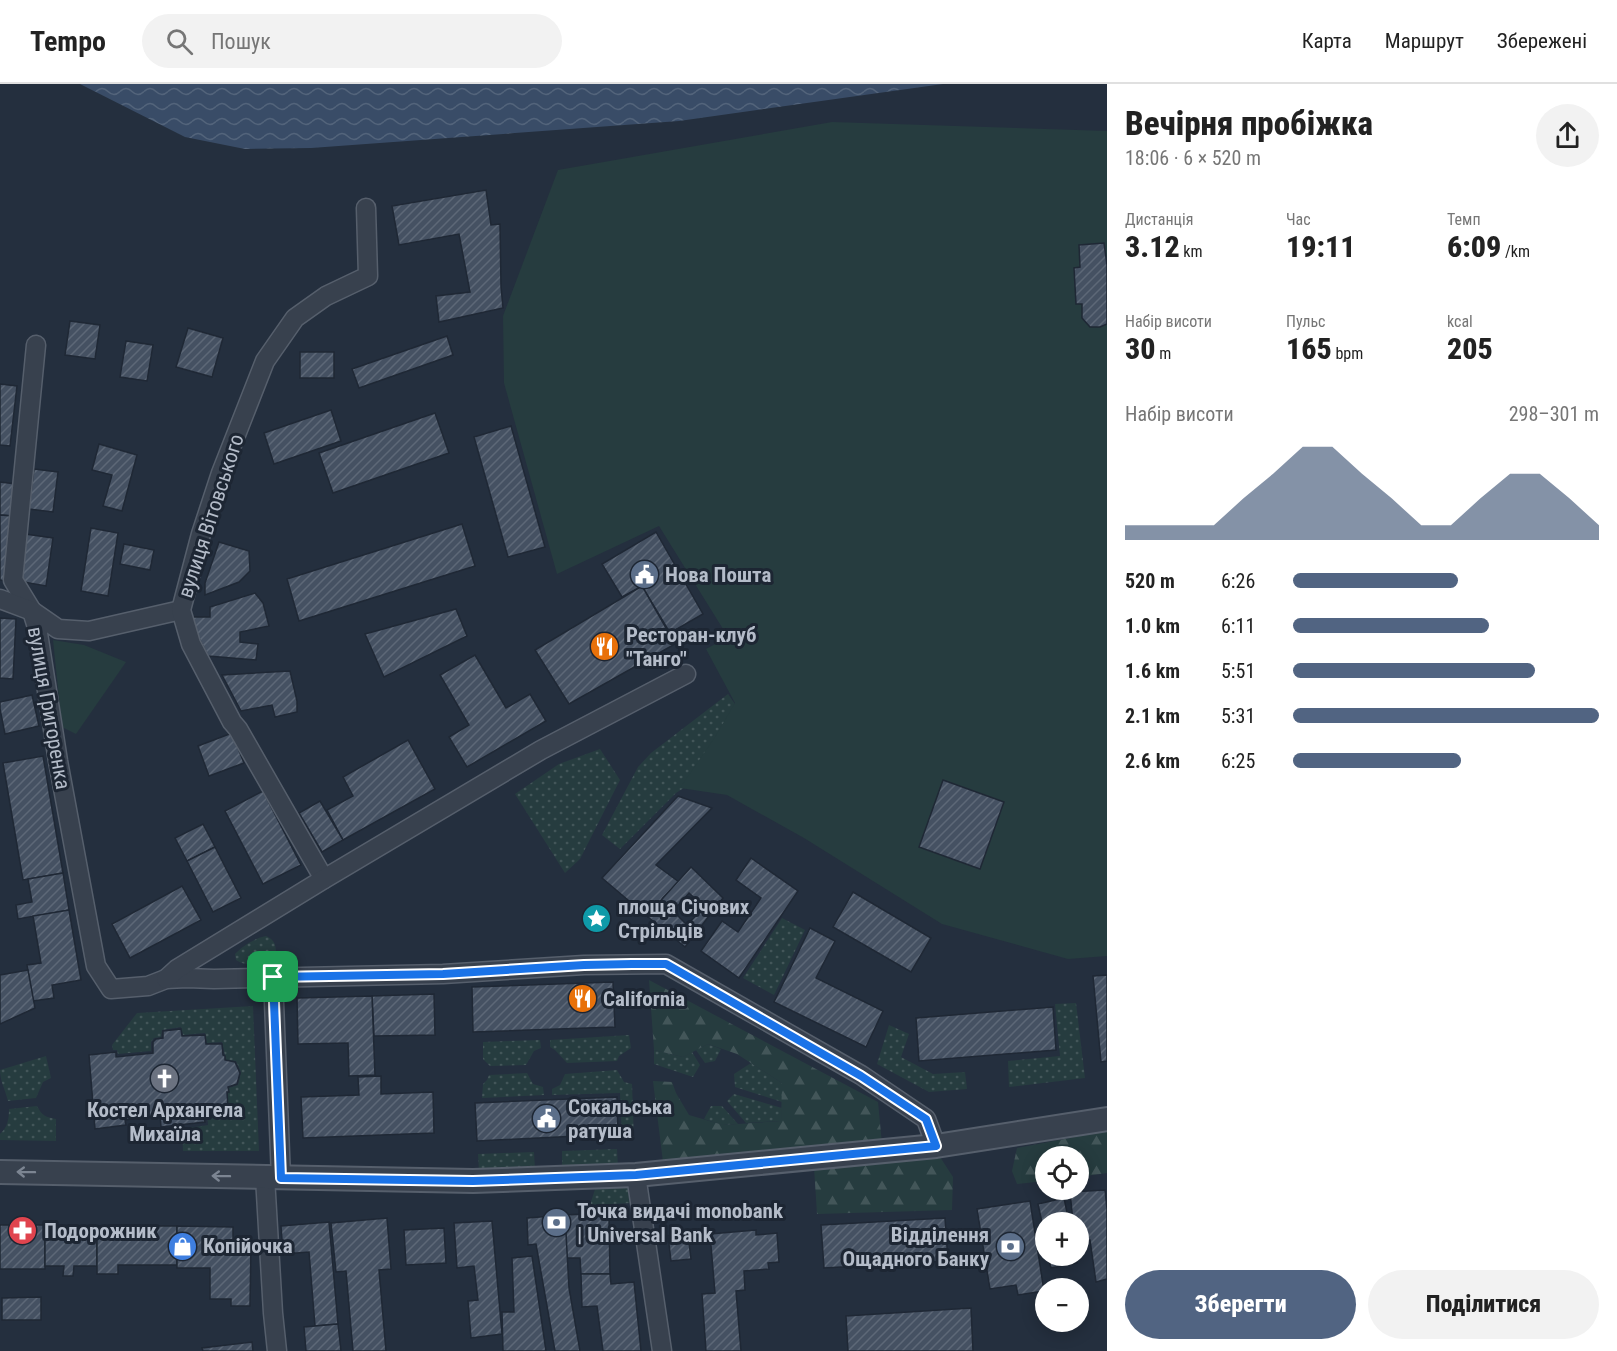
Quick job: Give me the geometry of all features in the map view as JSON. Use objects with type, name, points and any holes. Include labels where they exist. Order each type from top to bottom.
[{"type":"street","name":"вулиця Вітовського","points":[[324,879],[208,677],[191,644],[181,610],[201,534],[221,473],[265,361],[295,318],[326,296],[368,276],[366,208]]},
{"type":"street","name":"вулиця Григоренка","points":[[36,345],[13,580],[32,611],[37,627],[58,761],[96,966],[111,989],[148,986],[166,980]]},
{"type":"street","points":[[0,599],[32,611],[58,629],[89,631],[181,610]]},
{"type":"street","points":[[166,980],[177,969],[541,750],[686,674]]},
{"type":"street","points":[[166,980],[443,974],[584,965],[666,964],[871,1082],[926,1119],[936,1146]]},
{"type":"street","points":[[273,977],[273,1313],[277,1351]]},
{"type":"street","points":[[0,1172],[473,1181],[636,1175],[936,1146],[1107,1119]]},
{"type":"street","points":[[636,1175],[662,1351]]},
{"type":"green space","points":[[832,122],[1107,131],[1107,956],[1068,959],[942,924],[804,838],[727,795],[680,788],[735,703],[706,649],[728,637],[659,526],[557,574],[504,383],[503,316],[558,170]]},
{"type":"green space","points":[[53,640],[84,645],[126,662],[76,734],[62,727]]},
{"type":"green space","points":[[728,694],[737,707],[690,784],[676,793],[620,849],[602,835],[638,767],[651,753]]},
{"type":"green space","points":[[600,749],[620,780],[580,859],[565,873],[515,794],[559,764]]},
{"type":"green space","points":[[782,918],[805,930],[774,995],[743,978]]},
{"type":"green space","points":[[266,936],[273,941],[276,955],[263,963],[251,965],[236,960],[235,954],[241,948],[253,940]]},
{"type":"green space","points":[[649,980],[878,1102],[882,1144],[663,1162],[653,1081],[672,1082],[689,1115],[723,1125],[781,1121],[782,1083],[737,1054],[708,1044],[683,1057],[654,1050]]},
{"type":"green space","points":[[1076,1003],[1085,1078],[1009,1087],[1008,1061],[1060,1056],[1055,1004]]},
{"type":"green space","points":[[253,1006],[259,1151],[183,1151],[182,1129],[208,1125],[207,1112],[228,1108],[229,1088],[238,1085],[241,1072],[236,1061],[226,1060],[222,1042],[207,1043],[205,1033],[183,1035],[181,1027],[162,1030],[161,1037],[154,1038],[151,1042],[151,1051],[118,1054],[117,1050],[113,1050],[112,1045],[137,1013]]},
{"type":"green space","points":[[889,1025],[909,1034],[901,1057],[933,1074],[965,1072],[967,1089],[929,1092],[877,1064]]},
{"type":"green space","points":[[629,1035],[631,1048],[619,1056],[617,1061],[567,1063],[550,1047],[550,1040]]},
{"type":"green space","points":[[540,1040],[541,1048],[534,1051],[526,1065],[490,1066],[483,1059],[483,1042]]},
{"type":"green space","points":[[708,1044],[721,1049],[715,1061],[705,1063],[696,1050]]},
{"type":"green space","points":[[654,1050],[683,1057],[692,1052],[700,1065],[693,1077],[654,1064]]},
{"type":"green space","points":[[46,1056],[51,1078],[43,1082],[36,1098],[8,1101],[0,1070]]},
{"type":"green space","points":[[751,1063],[782,1083],[782,1102],[735,1087],[734,1074]]},
{"type":"green space","points":[[617,1070],[624,1082],[632,1084],[634,1140],[622,1140],[620,1093],[552,1095],[552,1089],[560,1085],[565,1074]]},
{"type":"green space","points":[[527,1073],[533,1084],[543,1087],[544,1095],[482,1098],[483,1084],[489,1075]]},
{"type":"green space","points":[[734,1094],[782,1108],[781,1121],[746,1123],[727,1101]]},
{"type":"green space","points":[[37,1106],[45,1116],[56,1119],[56,1141],[0,1140],[0,1134],[8,1122],[9,1109]]},
{"type":"green space","points":[[711,1106],[722,1106],[738,1124],[722,1125],[704,1119]]},
{"type":"green space","points":[[1107,1131],[1107,1173],[1089,1176],[1089,1146],[1035,1146],[1035,1182],[1017,1184],[1012,1171],[1017,1148]]},
{"type":"green space","points":[[617,1149],[618,1168],[562,1169],[562,1151]]},
{"type":"green space","points":[[534,1152],[535,1170],[479,1172],[478,1154]]},
{"type":"green space","points":[[940,1157],[953,1177],[952,1210],[817,1214],[814,1167]]},
{"type":"green space","points":[[597,1183],[627,1184],[632,1203],[590,1205]]},
{"type":"water","points":[[80,84],[943,84],[679,121],[311,148],[245,149],[185,137]]},
{"type":"building","points":[[486,190],[491,225],[500,224],[503,308],[439,322],[436,296],[470,292],[459,234],[399,245],[392,206]]},
{"type":"building","points":[[1104,243],[1107,265],[1107,324],[1090,327],[1082,318],[1082,304],[1076,304],[1074,268],[1080,267],[1079,245]]},
{"type":"building","points":[[70,321],[100,325],[95,359],[65,355]]},
{"type":"building","points":[[188,328],[223,338],[212,377],[176,367]]},
{"type":"building","points":[[447,336],[453,355],[359,388],[352,369]]},
{"type":"building","points":[[126,341],[153,345],[147,381],[120,377]]},
{"type":"building","points":[[300,352],[334,352],[334,378],[300,378]]},
{"type":"building","points":[[0,384],[17,386],[10,446],[0,445]]},
{"type":"building","points":[[331,410],[341,441],[274,464],[264,433]]},
{"type":"building","points":[[435,413],[449,453],[333,493],[319,453]]},
{"type":"building","points":[[511,426],[545,547],[508,557],[474,437]]},
{"type":"building","points":[[99,444],[137,455],[122,511],[103,506],[112,475],[92,470]]},
{"type":"building","points":[[34,469],[58,472],[53,512],[29,509]]},
{"type":"building","points":[[0,482],[16,484],[13,516],[0,515]]},
{"type":"building","points":[[0,515],[13,516],[5,581],[0,580]]},
{"type":"building","points":[[462,524],[475,566],[299,621],[287,579]]},
{"type":"building","points":[[91,528],[118,533],[108,596],[81,591]]},
{"type":"building","name":"Нова Пошта","points":[[656,532],[703,614],[670,633],[642,586],[622,597],[602,564]]},
{"type":"building","points":[[25,534],[53,538],[46,586],[18,581]]},
{"type":"building","points":[[219,542],[249,551],[250,571],[239,582],[205,595],[205,583]]},
{"type":"building","points":[[124,544],[154,550],[150,570],[120,564]]},
{"type":"building","name":"Ресторан-клуб \"Танго\"","points":[[642,586],[675,644],[569,704],[535,650]]},
{"type":"building","points":[[255,593],[263,603],[269,626],[240,632],[240,642],[258,644],[256,660],[208,656],[188,617],[210,617],[210,607]]},
{"type":"building","points":[[456,609],[467,636],[384,677],[365,634]]},
{"type":"building","points":[[0,618],[16,619],[13,679],[0,678]]},
{"type":"building","points":[[475,655],[506,708],[530,694],[546,721],[467,767],[449,737],[469,725],[440,675]]},
{"type":"building","points":[[290,671],[297,701],[297,712],[275,717],[272,705],[241,711],[222,675]]},
{"type":"building","points":[[32,695],[39,726],[5,734],[0,702]]},
{"type":"building","points":[[232,733],[244,763],[209,776],[198,746]]},
{"type":"building","points":[[408,740],[435,789],[343,840],[327,810],[353,796],[343,777]]},
{"type":"building","points":[[43,756],[63,873],[23,880],[3,763]]},
{"type":"building","points":[[943,780],[1004,802],[980,869],[919,847]]},
{"type":"building","points":[[263,791],[301,865],[263,884],[225,811]]},
{"type":"building","points":[[678,796],[712,808],[656,865],[679,882],[648,917],[602,878]]},
{"type":"building","points":[[320,801],[343,840],[322,852],[299,813]]},
{"type":"building","points":[[203,824],[215,847],[187,861],[175,838]]},
{"type":"building","points":[[215,847],[241,898],[213,912],[187,861]]},
{"type":"building","points":[[751,858],[798,891],[739,978],[701,951],[722,921],[738,932],[761,898],[736,880]]},
{"type":"building","points":[[691,867],[723,898],[685,947],[648,917]],"holes":[[[689,893],[704,907],[687,925],[673,911]]]},
{"type":"building","points":[[63,873],[69,910],[18,919],[16,905],[32,902],[28,879]]},
{"type":"building","points":[[182,886],[201,920],[130,958],[112,924]]},
{"type":"building","points":[[853,892],[931,938],[911,972],[833,927]]},
{"type":"building","points":[[69,910],[81,980],[52,985],[54,998],[33,1001],[27,965],[41,963],[33,916]]},
{"type":"building","points":[[810,928],[835,941],[816,978],[883,1011],[866,1047],[774,1002]]},
{"type":"building","points":[[28,970],[35,1008],[0,1024],[0,975]]},
{"type":"building","points":[[1107,975],[1107,1061],[1101,1062],[1093,976]]},
{"type":"building","points":[[613,982],[615,1027],[473,1032],[472,987]]},
{"type":"building","points":[[434,994],[435,1035],[374,1036],[372,996]]},
{"type":"building","points":[[372,996],[375,1075],[349,1076],[348,1043],[298,1044],[297,998]]},
{"type":"building","points":[[1053,1007],[1056,1050],[919,1061],[916,1018]]},
{"type":"building","name":"Костел Архангела Михаїла","points":[[181,1029],[182,1036],[205,1035],[206,1044],[222,1044],[225,1060],[235,1062],[240,1073],[237,1084],[228,1087],[228,1108],[203,1111],[205,1122],[161,1127],[160,1115],[125,1120],[126,1125],[95,1129],[89,1055],[116,1052],[116,1057],[153,1053],[153,1042],[163,1038],[163,1031]]},
{"type":"building","points":[[381,1076],[381,1094],[433,1092],[434,1133],[303,1138],[301,1097],[359,1095],[358,1077]]},
{"type":"building","name":"Сокальська ратуша","points":[[617,1097],[618,1134],[477,1141],[475,1103]]},
{"type":"building","points":[[1105,1190],[1107,1209],[1107,1279],[1096,1282],[1089,1240],[1089,1212],[1072,1212],[1071,1200],[1089,1200],[1089,1191]]},
{"type":"building","points":[[1064,1200],[1067,1212],[1040,1212],[1038,1204]]},
{"type":"building","name":"Відділення Ощадного Банку","points":[[1030,1201],[1035,1233],[1035,1266],[1040,1266],[1042,1278],[1035,1278],[1035,1292],[1018,1295],[1016,1285],[990,1289],[977,1209]]},
{"type":"building","points":[[604,1213],[609,1217],[610,1274],[581,1274],[580,1258],[566,1258],[565,1215]]},
{"type":"building","points":[[565,1215],[569,1288],[580,1351],[555,1351],[536,1244],[528,1245],[527,1218]]},
{"type":"building","points":[[387,1218],[391,1269],[379,1270],[386,1351],[353,1351],[346,1271],[336,1272],[331,1223]]},
{"type":"building","points":[[945,1218],[948,1261],[824,1268],[821,1225]]},
{"type":"building","points":[[492,1221],[502,1334],[471,1338],[468,1301],[478,1300],[474,1266],[457,1268],[454,1223]]},
{"type":"building","points":[[329,1222],[338,1324],[315,1326],[309,1252],[283,1254],[281,1226]]},
{"type":"building","points":[[0,1225],[45,1225],[45,1269],[0,1269]]},
{"type":"building","points":[[45,1225],[97,1226],[97,1266],[74,1266],[73,1276],[63,1276],[64,1266],[45,1266]]},
{"type":"building","points":[[97,1226],[177,1226],[177,1265],[118,1265],[118,1274],[97,1274]]},
{"type":"building","points":[[177,1226],[233,1227],[233,1243],[251,1243],[250,1306],[231,1306],[231,1299],[210,1299],[210,1268],[177,1268]]},
{"type":"building","points":[[444,1228],[446,1263],[406,1265],[404,1230]]},
{"type":"building","points":[[756,1230],[756,1235],[777,1233],[779,1262],[768,1263],[769,1269],[744,1271],[745,1290],[736,1291],[741,1351],[706,1351],[702,1294],[715,1293],[710,1234]]},
{"type":"building","points":[[688,1234],[691,1259],[671,1261],[668,1236]]},
{"type":"building","points":[[532,1256],[546,1351],[503,1351],[502,1312],[514,1312],[512,1258]]},
{"type":"building","points":[[581,1274],[610,1274],[611,1284],[634,1282],[641,1351],[603,1351],[597,1306],[582,1307]]},
{"type":"building","points":[[41,1297],[41,1320],[2,1320],[2,1298]]},
{"type":"building","points":[[971,1308],[973,1351],[848,1351],[846,1316]]},
{"type":"building","points":[[338,1324],[341,1351],[306,1351],[304,1327]]},
{"type":"building","points":[[252,1342],[253,1351],[203,1351],[202,1348]]},
{"type":"place","name":"Нова Пошта","points":[[644,575]]},
{"type":"place","name":"Ресторан-клуб \"Танго\"","points":[[605,647]]},
{"type":"place","name":"площа Січових Стрільців","points":[[597,919]]},
{"type":"place","name":"California","points":[[582,999]]},
{"type":"place","name":"Костел Архангела Михаїла","points":[[165,1079]]},
{"type":"place","name":"Сокальська ратуша","points":[[547,1119]]},
{"type":"place","name":"Точка видачі monobank | Universal Bank","points":[[556,1223]]},
{"type":"place","name":"Подорожник","points":[[23,1231]]},
{"type":"place","name":"Копійочка","points":[[182,1246]]},
{"type":"place","name":"Відділення Ощадного Банку","points":[[1010,1247]]},
{"type":"route","points":[[666,964],[861,1076],[926,1119],[936,1146],[636,1175],[473,1181],[281,1178],[273,977],[443,974],[584,965],[666,964]]}]
